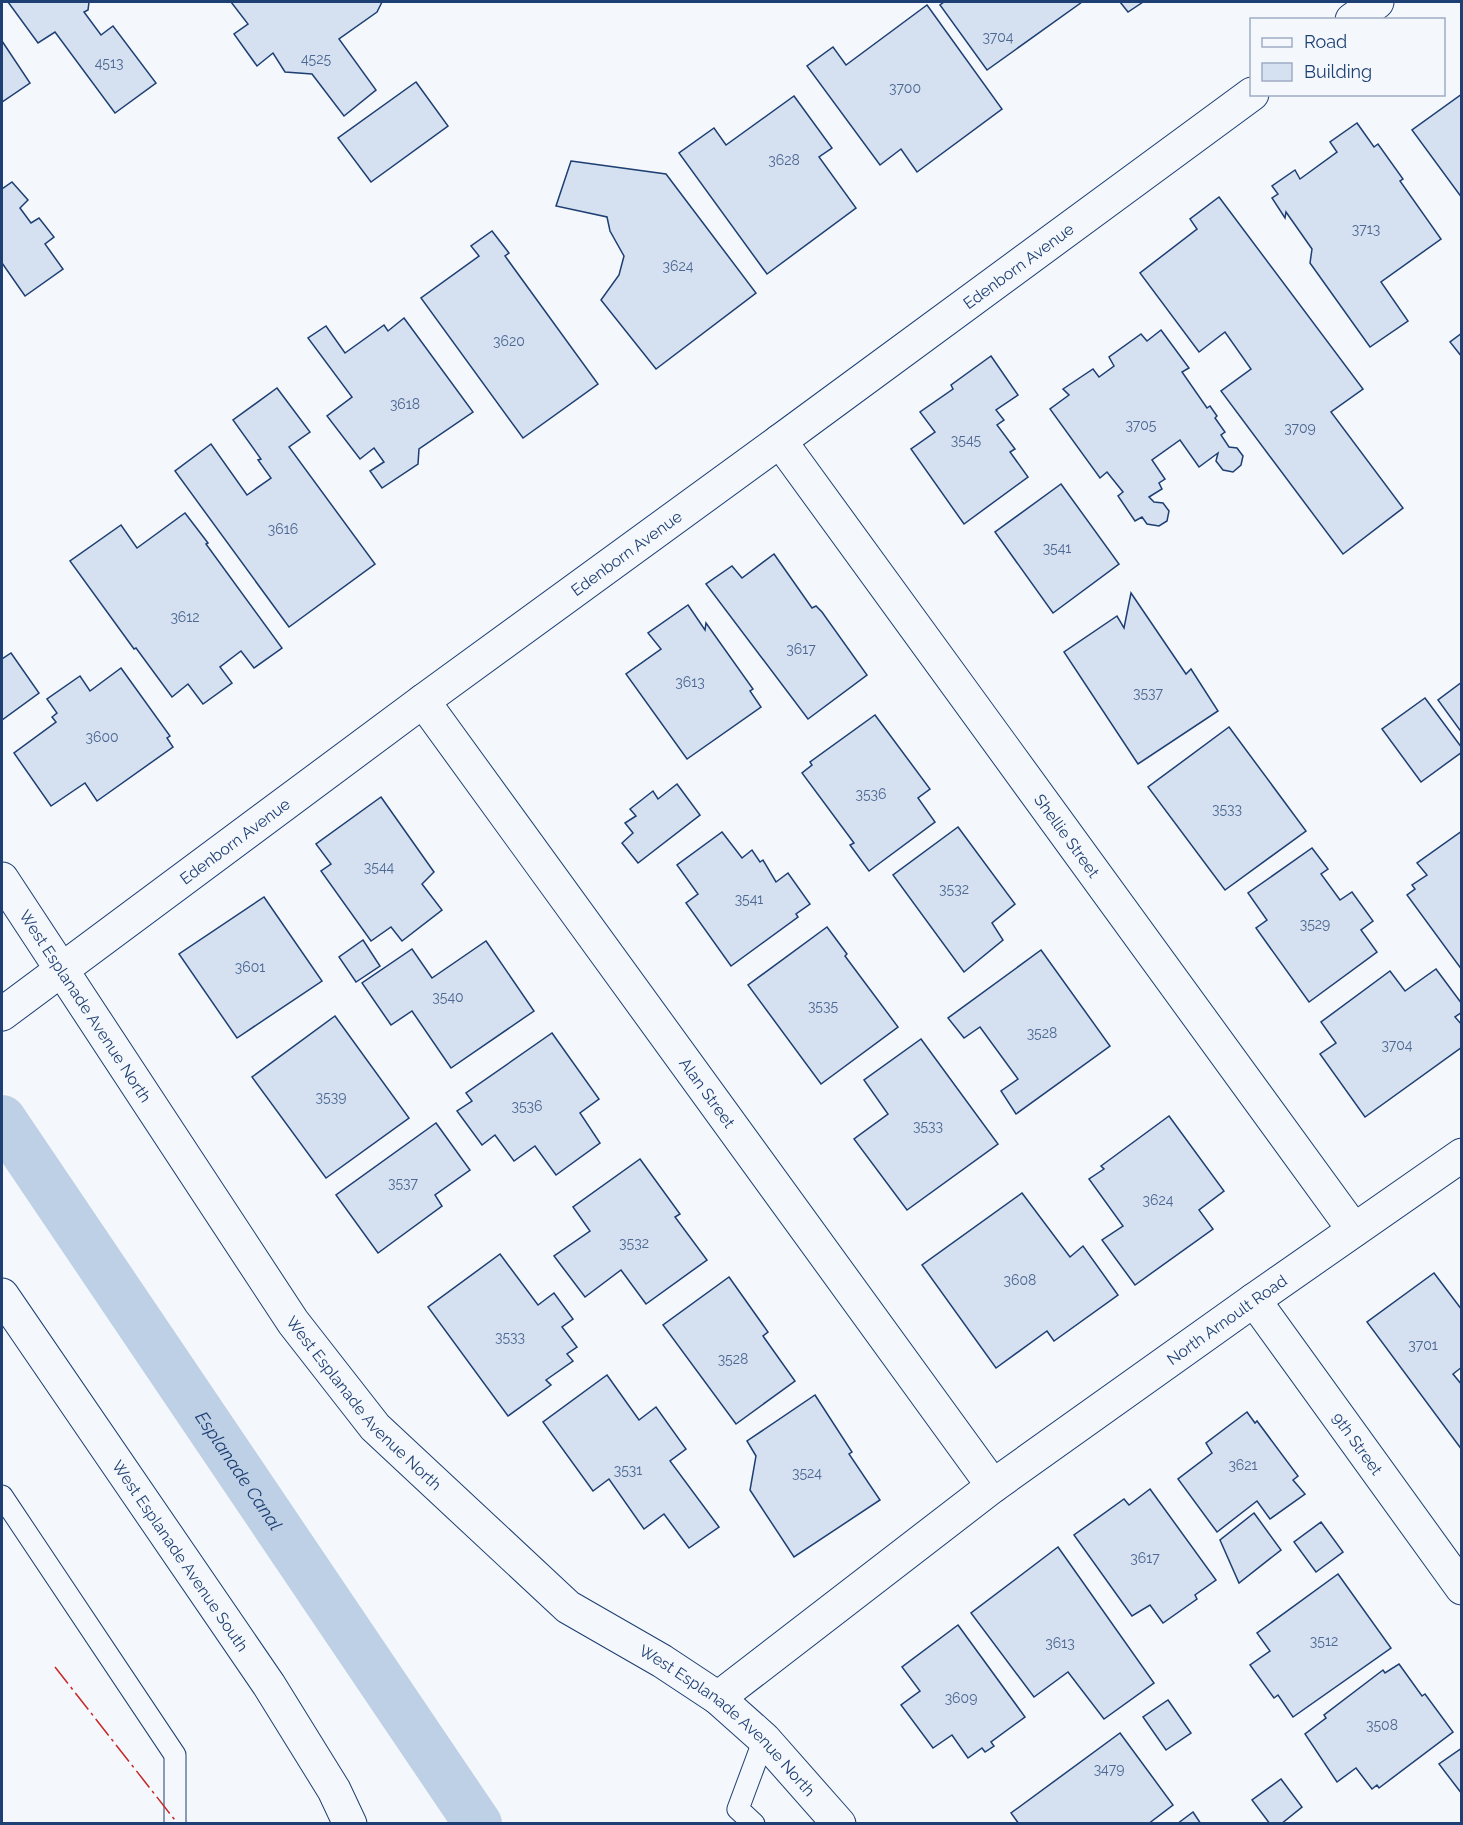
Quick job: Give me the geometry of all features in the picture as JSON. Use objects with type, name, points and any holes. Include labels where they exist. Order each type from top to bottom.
[{"type":"street","points":[[1355,18],[1377,2]]},
{"type":"street","name":"Edenborn Avenue","points":[[2,1014],[423,701],[1250,95]]},
{"type":"street","name":"Shellie Street","points":[[780,441],[1354,1230]]},
{"type":"street","name":"Alan Street","points":[[423,701],[993,1486]]},
{"type":"street","name":"West Esplanade Avenue North","points":[[2,879],[293,1322],[375,1427],[568,1607],[662,1661],[718,1698],[764,1739],[838,1824]]},
{"type":"street","name":"North Arnoult Road","points":[[718,1698],[993,1486],[1461,1155]]},
{"type":"street","name":"West Esplanade Avenue South","points":[[2,1295],[269,1685],[334,1790],[350,1824]]},
{"type":"street","name":"9th Street","points":[[1254,1300],[1461,1588]]},
{"type":"lane","points":[[2,1496],[175,1755],[175,1824]]},
{"type":"lane","points":[[746,1820],[738,1809],[764,1739]]},
{"type":"building","points":[[8,2],[89,2],[88,10],[84,12],[101,35],[113,26],[156,83],[115,113],[55,32],[38,43]]},
{"type":"building","points":[[231,2],[382,2],[377,12],[339,39],[376,90],[344,116],[312,74],[285,72],[273,53],[257,66],[234,34],[248,24]]},
{"type":"building","points":[[944,2],[1082,2],[987,70],[940,5]]},
{"type":"building","points":[[1120,2],[1143,2],[1128,12]]},
{"type":"building","points":[[927,5],[1002,109],[917,172],[901,149],[880,165],[807,66],[833,47],[846,65]]},
{"type":"building","points":[[2,41],[30,83],[2,102]]},
{"type":"building","points":[[416,82],[448,126],[371,182],[338,138]]},
{"type":"building","points":[[1462,94],[1462,198],[1412,130]]},
{"type":"building","points":[[794,96],[832,148],[819,157],[856,208],[767,274],[679,153],[714,128],[726,145]]},
{"type":"building","points":[[1357,123],[1374,147],[1378,144],[1403,179],[1400,181],[1441,239],[1381,282],[1408,321],[1370,347],[1310,263],[1312,249],[1286,212],[1285,218],[1272,198],[1278,194],[1272,186],[1295,170],[1300,179],[1337,152],[1330,142]]},
{"type":"building","points":[[571,161],[666,174],[756,293],[656,369],[601,300],[619,275],[624,256],[610,231],[607,217],[556,206]]},
{"type":"building","points":[[12,182],[28,200],[20,208],[31,223],[39,218],[54,237],[45,244],[63,269],[25,296],[2,263],[2,189]]},
{"type":"building","points":[[1219,197],[1363,389],[1331,412],[1403,508],[1343,554],[1221,391],[1251,369],[1225,332],[1199,352],[1140,273],[1197,229],[1190,219]]},
{"type":"building","points":[[492,231],[509,253],[505,256],[598,384],[523,438],[421,298],[479,256],[471,246]]},
{"type":"building","points":[[404,318],[473,412],[419,449],[418,464],[382,488],[370,471],[384,462],[374,448],[360,459],[327,416],[352,397],[308,338],[326,326],[345,353],[384,325],[388,331]]},
{"type":"building","points":[[1161,330],[1189,368],[1182,372],[1207,408],[1210,406],[1217,416],[1215,418],[1225,432],[1221,435],[1229,447],[1237,448],[1243,456],[1241,465],[1233,472],[1223,470],[1216,461],[1218,453],[1199,467],[1180,440],[1152,460],[1165,479],[1159,483],[1162,489],[1149,497],[1154,502],[1163,503],[1169,511],[1167,521],[1159,526],[1147,524],[1142,517],[1135,521],[1118,496],[1123,492],[1107,472],[1100,478],[1050,409],[1069,395],[1063,389],[1093,369],[1099,377],[1114,366],[1109,357],[1141,334],[1147,341]]},
{"type":"building","points":[[1462,333],[1462,357],[1450,342]]},
{"type":"building","points":[[991,356],[1018,395],[996,410],[1004,420],[997,425],[1015,449],[1010,452],[1028,477],[964,524],[911,449],[935,432],[920,412],[953,389],[951,385]]},
{"type":"building","points":[[277,388],[310,432],[289,447],[375,564],[289,627],[175,471],[211,444],[247,495],[271,478],[258,460],[261,459],[233,420]]},
{"type":"building","points":[[1061,484],[1119,564],[1053,613],[995,532]]},
{"type":"building","points":[[185,513],[282,648],[254,668],[241,651],[220,667],[232,683],[203,704],[188,684],[172,697],[70,561],[121,525],[137,548]]},
{"type":"building","points":[[774,554],[812,608],[816,606],[822,612],[867,675],[808,719],[706,584],[732,566],[742,578]]},
{"type":"building","points":[[1131,593],[1186,674],[1191,669],[1218,711],[1138,764],[1064,652],[1117,616],[1124,628]]},
{"type":"building","points":[[688,605],[705,630],[706,623],[753,689],[750,691],[761,707],[687,759],[626,674],[661,649],[648,633]]},
{"type":"building","points":[[11,653],[39,693],[2,720],[2,659]]},
{"type":"building","points":[[121,668],[170,736],[167,738],[173,747],[97,801],[85,783],[51,806],[14,753],[56,722],[52,717],[57,713],[47,699],[80,676],[90,691]]},
{"type":"building","points":[[1462,682],[1462,733],[1438,700]]},
{"type":"building","points":[[1425,698],[1462,748],[1462,752],[1421,782],[1382,729]]},
{"type":"building","points":[[875,715],[930,789],[918,798],[935,822],[869,871],[850,845],[854,843],[802,773],[812,765],[810,762]]},
{"type":"building","points":[[1229,727],[1306,831],[1225,890],[1148,787]]},
{"type":"building","points":[[677,784],[700,815],[638,863],[622,843],[633,833],[625,823],[636,816],[630,809],[653,791],[658,799]]},
{"type":"building","points":[[381,797],[434,872],[422,884],[442,910],[402,941],[391,927],[371,941],[321,871],[331,864],[316,844]]},
{"type":"building","points":[[958,827],[1015,904],[992,923],[1003,940],[964,972],[893,875]]},
{"type":"building","points":[[1462,831],[1462,970],[1407,895],[1415,889],[1412,885],[1427,875],[1417,863]]},
{"type":"building","points":[[722,832],[742,858],[752,850],[760,862],[763,860],[776,882],[788,873],[810,904],[796,914],[798,917],[731,966],[686,903],[698,894],[677,865]]},
{"type":"building","points":[[1312,848],[1328,869],[1321,874],[1340,900],[1352,892],[1373,921],[1361,930],[1377,952],[1309,1002],[1256,928],[1267,920],[1248,893]]},
{"type":"building","points":[[264,897],[322,981],[237,1038],[179,954]]},
{"type":"building","points":[[827,927],[847,954],[845,956],[898,1027],[821,1084],[748,985]]},
{"type":"building","points":[[363,940],[380,966],[356,982],[339,957]]},
{"type":"building","points":[[486,941],[534,1011],[451,1068],[412,1011],[391,1025],[362,983],[412,949],[432,978]]},
{"type":"building","points":[[1041,950],[1110,1046],[1016,1114],[1001,1091],[1018,1079],[980,1027],[964,1038],[948,1018]]},
{"type":"building","points":[[1436,969],[1462,1004],[1462,1012],[1455,1017],[1462,1025],[1462,1047],[1365,1117],[1320,1054],[1336,1043],[1321,1022],[1390,971],[1405,991]]},
{"type":"building","points":[[335,1016],[409,1118],[326,1178],[252,1077]]},
{"type":"building","points":[[552,1033],[599,1099],[580,1113],[600,1143],[556,1175],[535,1146],[514,1161],[495,1135],[482,1145],[457,1111],[472,1101],[466,1093]]},
{"type":"building","points":[[921,1039],[998,1144],[907,1210],[854,1139],[888,1114],[864,1080]]},
{"type":"building","points":[[1169,1116],[1224,1191],[1199,1210],[1213,1229],[1135,1285],[1102,1240],[1123,1226],[1089,1179],[1104,1169],[1101,1166]]},
{"type":"building","points":[[436,1123],[470,1170],[435,1195],[442,1206],[378,1253],[336,1195]]},
{"type":"building","points":[[640,1159],[680,1214],[675,1217],[707,1260],[646,1304],[621,1270],[585,1297],[554,1256],[590,1231],[573,1207]]},
{"type":"building","points":[[1022,1193],[1070,1257],[1083,1246],[1118,1295],[1054,1341],[1047,1331],[996,1368],[922,1265]]},
{"type":"building","points":[[500,1254],[538,1305],[554,1293],[573,1319],[562,1327],[577,1347],[567,1354],[573,1361],[546,1380],[551,1385],[508,1416],[428,1307]]},
{"type":"building","points":[[1434,1273],[1462,1310],[1462,1367],[1453,1374],[1462,1385],[1462,1450],[1367,1322]]},
{"type":"building","points":[[729,1277],[768,1332],[763,1336],[795,1381],[736,1424],[663,1325]]},
{"type":"building","points":[[607,1375],[639,1420],[656,1407],[686,1449],[670,1461],[719,1527],[689,1548],[664,1514],[644,1529],[609,1479],[593,1491],[543,1422]]},
{"type":"building","points":[[815,1395],[852,1452],[849,1454],[880,1500],[794,1557],[750,1490],[756,1456],[747,1441]]},
{"type":"building","points":[[1247,1412],[1255,1423],[1257,1421],[1298,1476],[1293,1480],[1305,1494],[1270,1519],[1257,1501],[1217,1532],[1178,1479],[1212,1453],[1206,1443]]},
{"type":"building","points":[[1150,1489],[1216,1580],[1195,1595],[1197,1599],[1163,1623],[1150,1605],[1132,1616],[1074,1535],[1124,1499],[1129,1505]]},
{"type":"building","points":[[1254,1513],[1281,1550],[1239,1583],[1220,1540]]},
{"type":"building","points":[[1321,1522],[1343,1552],[1316,1572],[1294,1542]]},
{"type":"building","points":[[1058,1547],[1154,1683],[1104,1719],[1068,1672],[1034,1697],[971,1613]]},
{"type":"building","points":[[1338,1574],[1391,1648],[1293,1717],[1278,1695],[1274,1698],[1250,1665],[1270,1651],[1257,1633]]},
{"type":"building","points":[[958,1625],[1025,1717],[991,1742],[994,1746],[985,1752],[982,1748],[968,1758],[952,1735],[933,1748],[901,1705],[920,1691],[902,1667]]},
{"type":"building","points":[[1399,1664],[1422,1696],[1425,1694],[1453,1732],[1379,1788],[1377,1785],[1372,1789],[1356,1768],[1337,1782],[1305,1734],[1326,1718],[1324,1715],[1383,1670],[1385,1673]]},
{"type":"building","points":[[1168,1700],[1191,1733],[1166,1750],[1143,1717]]},
{"type":"building","points":[[1120,1733],[1173,1805],[1148,1824],[1019,1824],[1011,1813]]},
{"type":"building","points":[[1462,1748],[1462,1794],[1439,1764]]},
{"type":"building","points":[[1281,1779],[1302,1807],[1281,1824],[1270,1824],[1252,1800]]},
{"type":"building","points":[[1193,1812],[1201,1824],[1177,1824]]},
{"type":"waterway","name":"Esplanade Canal","points":[[2,1119],[478,1824]]},
{"type":"power","points":[[55,1667],[178,1824]]}]
